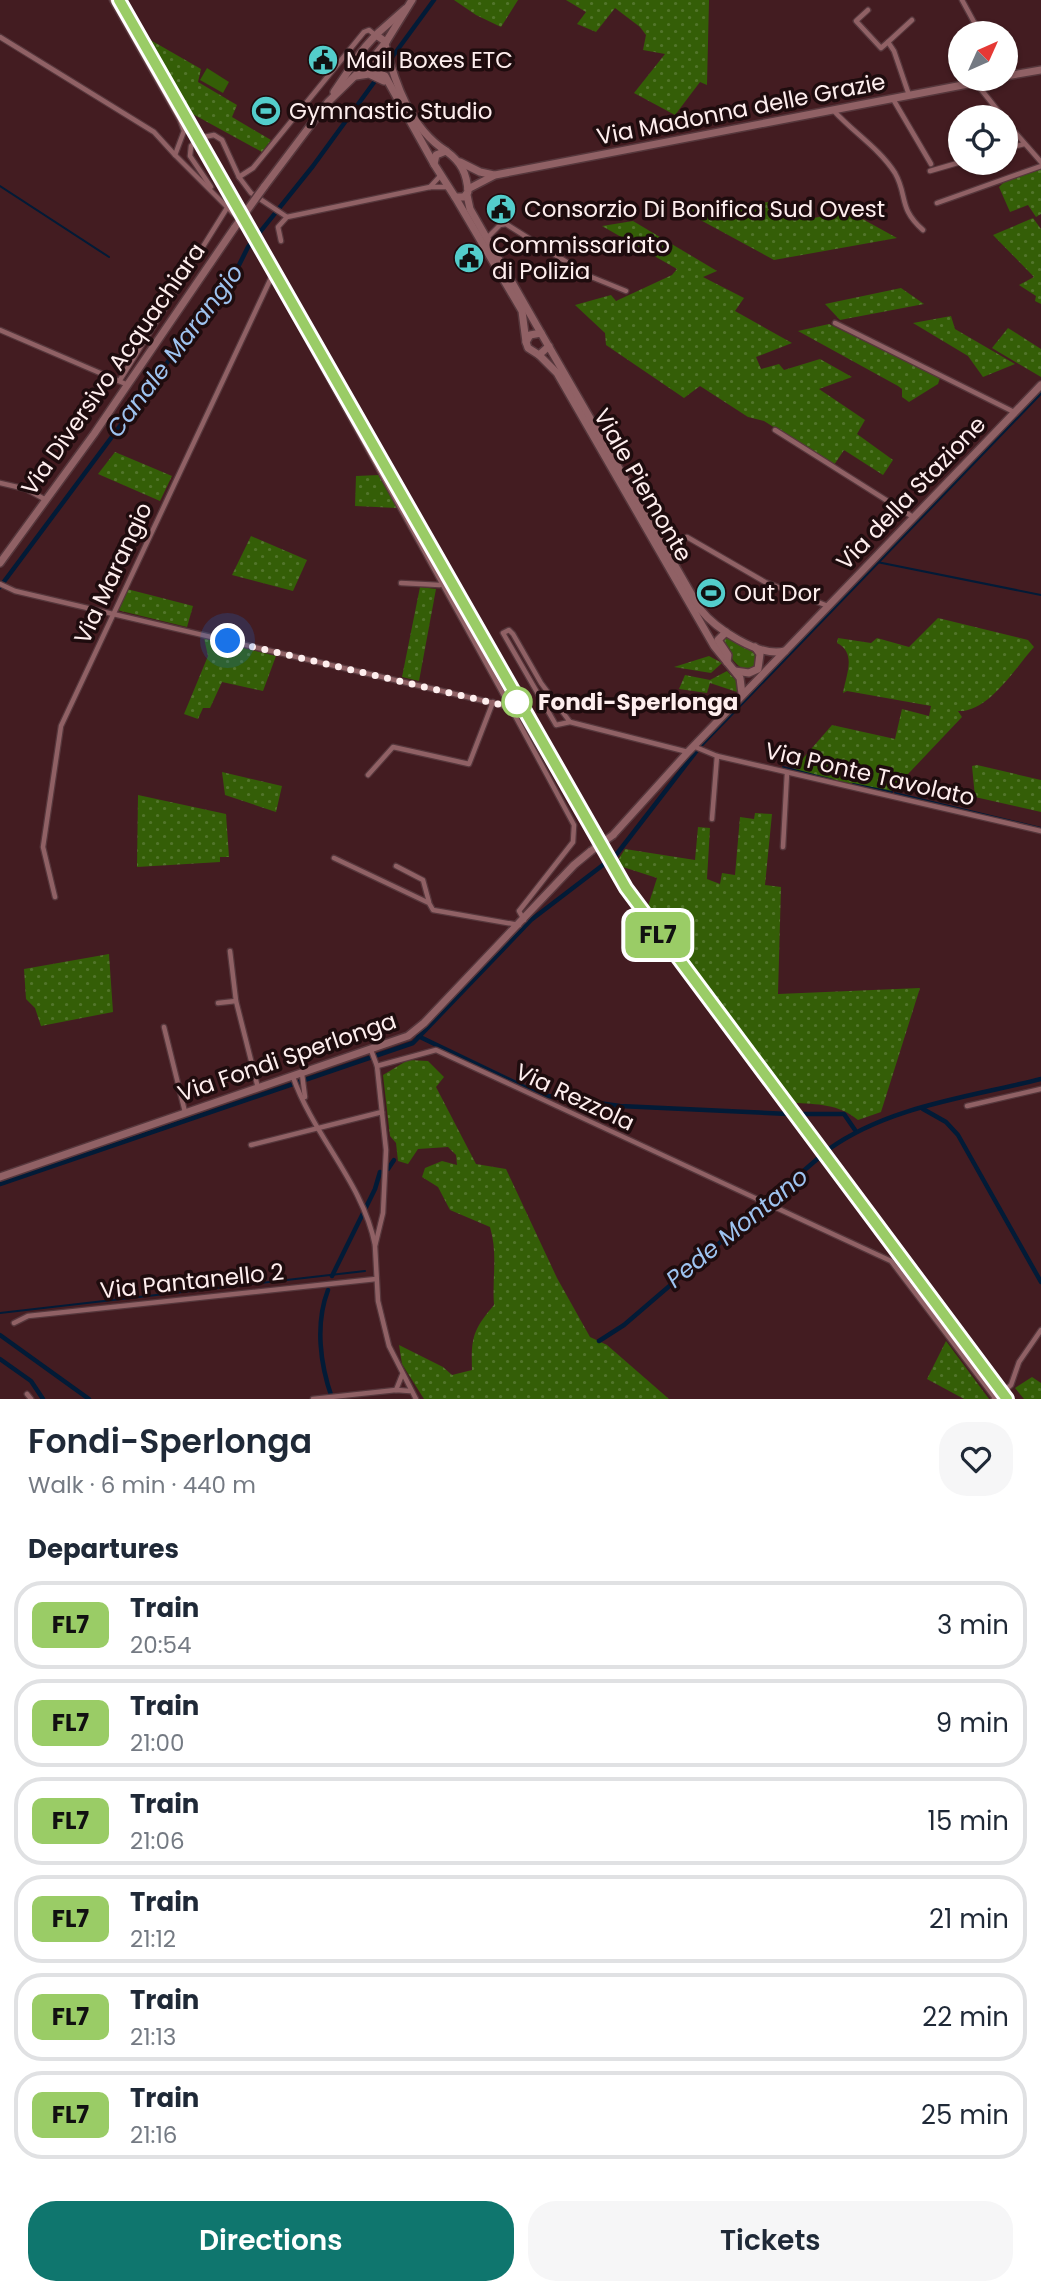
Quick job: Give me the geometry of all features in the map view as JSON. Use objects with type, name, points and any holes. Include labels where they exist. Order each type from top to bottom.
[{"type":"street","points":[[111,0],[180,120],[184,131],[175,155]]},
{"type":"street","points":[[328,102],[385,43],[412,0]]},
{"type":"street","points":[[962,0],[973,21]]},
{"type":"street","points":[[328,102],[357,58],[405,9]]},
{"type":"street","points":[[868,10],[856,21],[881,48],[912,20]]},
{"type":"street","points":[[240,177],[253,168],[350,48],[369,30],[385,43],[394,81],[423,132],[458,160],[480,173],[495,176]]},
{"type":"street","points":[[0,37],[154,132],[197,180],[212,189]]},
{"type":"street","points":[[888,42],[894,51],[909,95]]},
{"type":"street","points":[[350,48],[359,65],[379,71],[391,87],[522,311],[526,342]]},
{"type":"street","points":[[1018,74],[1041,70]]},
{"type":"street","points":[[352,78],[374,75],[391,87]]},
{"type":"street","name":"Via Madonna delle Grazie","points":[[468,192],[495,176],[948,88]]},
{"type":"street","points":[[982,91],[993,105]]},
{"type":"street","points":[[893,99],[931,164]]},
{"type":"street","name":"Via Diversivo Acquachiara","points":[[0,563],[128,385],[235,227],[328,102]]},
{"type":"street","points":[[834,110],[887,163],[900,184],[908,214],[923,230]]},
{"type":"street","points":[[448,187],[430,187],[287,217],[251,193],[222,140],[214,135],[204,137],[191,146],[190,156],[212,189],[226,208],[239,215],[440,585],[509,703],[506,706]]},
{"type":"street","points":[[937,204],[1041,164],[1018,138]]},
{"type":"street","points":[[1018,146],[1024,144]]},
{"type":"street","points":[[434,164],[436,155],[446,151]]},
{"type":"street","name":"Viale Piemonte","points":[[458,160],[467,178],[470,209],[699,609],[712,624],[754,646],[785,651]]},
{"type":"street","points":[[930,171],[948,166]]},
{"type":"street","points":[[430,187],[441,175]]},
{"type":"street","points":[[455,197],[468,192]]},
{"type":"street","points":[[120,380],[226,208]]},
{"type":"street","points":[[281,240],[278,227],[287,217]]},
{"type":"street","points":[[487,238],[500,225],[506,224],[589,276],[626,291]]},
{"type":"street","name":"Via Marangio","points":[[55,897],[43,847],[60,732],[112,613],[271,277]]},
{"type":"street","points":[[835,323],[1015,412]]},
{"type":"street","points":[[0,330],[128,385]]},
{"type":"street","points":[[526,342],[530,335],[541,333]]},
{"type":"street","name":"Viale Piemonte","points":[[526,342],[528,348],[557,373],[709,638],[740,678]]},
{"type":"street","points":[[539,355],[549,346]]},
{"type":"street","name":"Via della Stazione","points":[[694,749],[742,695],[1041,385]]},
{"type":"street","points":[[775,429],[914,517]]},
{"type":"street","points":[[0,483],[26,489],[46,500]]},
{"type":"street","points":[[663,545],[687,537],[765,582],[828,606]]},
{"type":"street","points":[[401,583],[440,585]]},
{"type":"street","points":[[0,584],[6,588],[506,706],[513,712],[574,825],[576,834],[552,870],[519,911],[522,923],[433,910],[424,880],[396,866]]},
{"type":"street","points":[[570,722],[538,677],[513,634],[509,631],[503,633],[556,725],[570,722],[694,749]]},
{"type":"street","points":[[726,632],[718,640],[728,655],[727,662]]},
{"type":"street","points":[[734,671],[749,673],[758,669],[760,654],[754,646]]},
{"type":"street","points":[[767,650],[770,667]]},
{"type":"street","points":[[531,681],[538,677]]},
{"type":"street","points":[[742,695],[740,678],[754,683]]},
{"type":"street","points":[[543,701],[551,697]]},
{"type":"street","points":[[368,775],[393,747],[469,764],[493,702]]},
{"type":"street","name":"Via Ponte Tavolato","points":[[694,749],[786,773],[1041,831]]},
{"type":"street","name":"Via Fondi Sperlonga","points":[[0,1177],[258,1089],[294,1079],[302,1082],[408,1036],[522,923],[575,865],[613,835],[694,749]]},
{"type":"street","points":[[712,819],[717,756]]},
{"type":"street","points":[[783,847],[786,773]]},
{"type":"street","points":[[334,858],[429,903]]},
{"type":"street","points":[[230,951],[236,1001],[258,1089]]},
{"type":"street","points":[[218,1003],[236,1001]]},
{"type":"street","points":[[164,1027],[186,1113]]},
{"type":"street","name":"Via Rezzola","points":[[377,1065],[436,1050],[891,1261],[995,1399]]},
{"type":"street","points":[[372,1052],[377,1065],[386,1182],[375,1246],[376,1279],[382,1322],[402,1374],[416,1399]]},
{"type":"street","points":[[294,1079],[302,1082],[306,1102],[316,1127],[365,1205],[375,1246]]},
{"type":"street","points":[[967,1106],[1041,1089]]},
{"type":"street","points":[[251,1145],[382,1112]]},
{"type":"street","name":"Via Pantanello 2","points":[[14,1323],[28,1316],[376,1279]]},
{"type":"street","points":[[995,1399],[1011,1385],[1019,1363],[1041,1331]]},
{"type":"street","points":[[396,1390],[402,1374]]},
{"type":"street","points":[[313,1399],[396,1390],[411,1391]]},
{"type":"green space","points":[[454,0],[518,0],[501,27]]},
{"type":"green space","points":[[566,0],[709,0],[707,85],[700,82],[675,115],[634,93],[665,54],[643,50],[646,35],[615,8],[596,32],[577,24],[586,12]]},
{"type":"green space","points":[[147,38],[201,69],[198,82],[237,105],[232,117],[271,140],[262,152],[189,112]]},
{"type":"green space","points":[[207,68],[229,82],[223,93],[200,80]]},
{"type":"green space","points":[[1041,169],[1041,214],[1036,217],[1028,205],[1010,212],[999,187],[1005,181]]},
{"type":"green space","points":[[730,201],[736,207],[774,201],[804,220],[848,211],[897,238],[774,260],[682,210]]},
{"type":"green space","points":[[1033,218],[1041,229],[1041,304],[1035,301],[1036,296],[1019,285],[1034,277],[993,235]]},
{"type":"green space","points":[[633,221],[717,271],[703,277],[744,298],[735,311],[792,343],[756,357],[761,369],[779,364],[784,370],[820,359],[852,377],[819,389],[865,420],[857,434],[893,460],[883,475],[844,450],[834,465],[764,421],[748,417],[700,386],[684,398],[606,345],[605,333],[575,305],[611,295],[616,301],[672,275],[677,269],[602,226]]},
{"type":"green space","points":[[901,288],[924,304],[840,320],[825,304]]},
{"type":"green space","points":[[951,316],[955,329],[1015,364],[983,377],[968,356],[913,323]]},
{"type":"green space","points":[[829,324],[940,378],[938,384],[909,402],[902,397],[902,389],[898,386],[798,331]]},
{"type":"green space","points":[[1008,328],[1041,349],[1041,377],[992,348]]},
{"type":"green space","points":[[115,452],[172,476],[160,501],[98,474]]},
{"type":"green space","points":[[379,475],[397,508],[355,506],[356,476]]},
{"type":"green space","points":[[251,536],[307,560],[293,591],[232,575]]},
{"type":"green space","points":[[420,587],[436,589],[419,681],[402,677]]},
{"type":"green space","points":[[127,589],[193,606],[187,627],[117,610]]},
{"type":"green space","points":[[938,618],[1028,640],[1034,647],[990,697],[969,710],[958,711],[962,717],[891,792],[792,771],[832,725],[895,739],[902,709],[929,716],[931,706],[847,691],[843,693],[849,665],[847,652],[837,643],[838,638],[871,643],[877,638],[909,647]]},
{"type":"green space","points":[[725,637],[756,652],[756,666],[750,669],[740,667],[721,643]]},
{"type":"green space","points":[[204,638],[276,656],[263,691],[222,682],[210,708],[203,708],[198,719],[184,714],[208,656]]},
{"type":"green space","points":[[709,656],[722,663],[711,673],[674,667]]},
{"type":"green space","points":[[727,671],[739,684],[740,693],[710,683],[707,693],[679,689],[685,675],[710,680]]},
{"type":"green space","points":[[972,766],[1041,780],[1041,812],[975,797]]},
{"type":"green space","points":[[222,772],[282,786],[276,812],[225,795]]},
{"type":"green space","points":[[138,795],[226,814],[229,857],[220,857],[220,862],[137,867]]},
{"type":"green space","points":[[755,813],[772,814],[765,885],[781,887],[778,994],[920,988],[881,1112],[858,1120],[835,1108],[793,1103],[648,906],[657,878],[623,867],[618,860],[625,849],[695,860],[698,827],[710,828],[707,879],[720,884],[722,873],[735,875],[740,817],[754,819]]},
{"type":"green space","points":[[109,954],[113,1012],[41,1026],[35,1008],[26,999],[24,969]]},
{"type":"green space","points":[[408,1060],[428,1061],[444,1077],[436,1087],[476,1164],[506,1169],[557,1278],[590,1337],[607,1345],[669,1399],[424,1399],[402,1364],[399,1345],[443,1367],[452,1375],[472,1370],[475,1334],[494,1305],[494,1256],[490,1227],[450,1210],[438,1187],[422,1177],[425,1168],[442,1161],[457,1165],[456,1155],[448,1147],[418,1149],[408,1164],[398,1161],[396,1143],[390,1136],[383,1075]]},
{"type":"green space","points":[[946,1341],[989,1399],[964,1399],[927,1379]]},
{"type":"green space","points":[[1032,1377],[1041,1383],[1041,1399],[1024,1399],[1015,1388]]},
{"type":"waterway","name":"Canale Marangio","points":[[390,60],[434,0]]},
{"type":"waterway","name":"Canale Marangio","points":[[0,587],[237,269],[248,247],[313,166],[375,81]]},
{"type":"waterway","points":[[0,186],[109,257]]},
{"type":"waterway","points":[[0,1184],[413,1043],[531,920],[616,855],[701,745],[1041,392]]},
{"type":"waterway","points":[[877,562],[1041,595]]},
{"type":"waterway","points":[[783,767],[833,780]]},
{"type":"waterway","points":[[853,784],[892,792]]},
{"type":"waterway","points":[[895,793],[1041,828]]},
{"type":"waterway","points":[[418,1036],[541,1095],[620,1106],[844,1114],[855,1130]]},
{"type":"waterway","name":"Pede Montano","points":[[599,1341],[624,1325],[829,1149],[852,1134],[877,1122],[931,1105],[1041,1079]]},
{"type":"waterway","points":[[923,1109],[946,1122],[958,1135],[1041,1282]]},
{"type":"waterway","points":[[388,1169],[394,1160]]},
{"type":"waterway","points":[[332,1276],[375,1189],[380,1172]]},
{"type":"waterway","points":[[0,1313],[365,1271]]},
{"type":"waterway","points":[[328,1290],[320,1330],[324,1372],[332,1398]]},
{"type":"waterway","points":[[0,1335],[89,1399]]},
{"type":"waterway","points":[[0,1359],[31,1381],[43,1399]]},
{"type":"railway","points":[[121,0],[260,237],[631,886],[1012,1399]]},
{"type":"train","name":"FL7","points":[[119,0],[481,639],[626,888],[728,1028],[811,1133],[970,1345],[1007,1399]]},
{"type":"place","name":"Mail Boxes ETC","points":[[323,60]]},
{"type":"place","name":"Gymnastic Studio","points":[[266,111]]},
{"type":"place","name":"Consorzio Di Bonifica Sud Ovest","points":[[501,209]]},
{"type":"place","name":"Commissariato di Polizia","points":[[469,258]]},
{"type":"place","name":"Out Dor","points":[[711,593]]},
{"type":"place","name":"Fondi-Sperlonga","points":[[517,702]]},
{"type":"route","points":[[228,641],[506,706],[517,702]]}]
